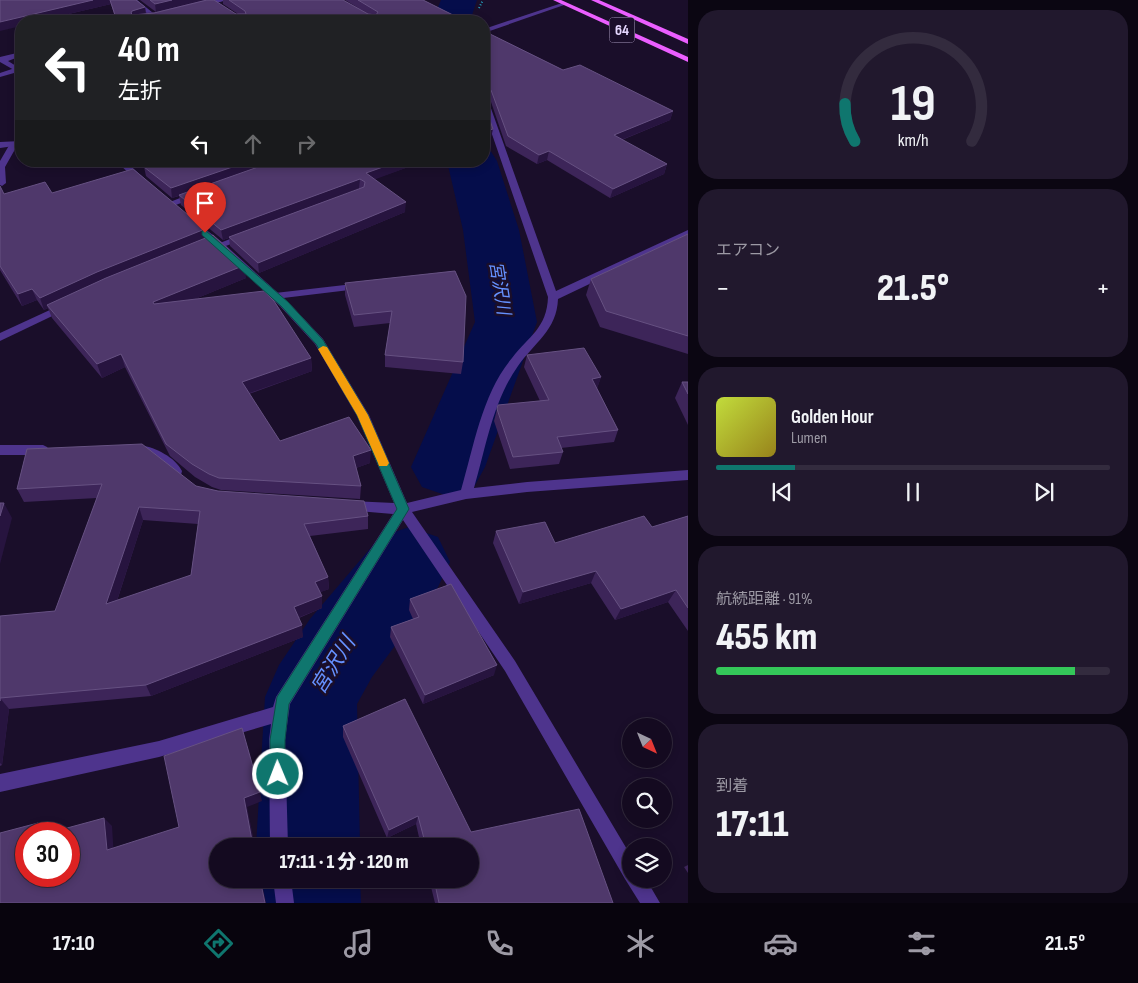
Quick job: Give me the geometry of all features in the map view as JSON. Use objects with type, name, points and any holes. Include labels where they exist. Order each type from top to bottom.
[{"type":"main road","name":"64","points":[[556,0],[688,60]]},
{"type":"main road","name":"64","points":[[594,0],[688,42]]},
{"type":"street","points":[[133,0],[152,15]]},
{"type":"street","points":[[188,9],[212,1],[222,4]]},
{"type":"street","points":[[490,29],[564,4]]},
{"type":"street","points":[[1,59],[15,56]]},
{"type":"street","points":[[1,59],[15,67]]},
{"type":"street","points":[[0,75],[15,71]]},
{"type":"street","points":[[466,494],[491,410],[509,369],[544,331],[554,308],[553,297],[490,117]]},
{"type":"street","points":[[0,145],[15,144]]},
{"type":"street","points":[[2,183],[1,167],[15,148]]},
{"type":"street","points":[[127,167],[148,186]]},
{"type":"street","points":[[205,192],[166,201],[275,296],[320,342],[363,415],[403,509],[510,666],[622,858]]},
{"type":"street","points":[[215,244],[257,231]]},
{"type":"street","points":[[553,297],[688,233]]},
{"type":"street","points":[[275,296],[377,285]]},
{"type":"street","points":[[0,337],[79,299]]},
{"type":"street","points":[[124,448],[150,451],[187,480]]},
{"type":"street","points":[[0,450],[57,449]]},
{"type":"street","points":[[336,505],[403,509],[466,494],[527,487],[688,475]]},
{"type":"street","points":[[279,838],[277,740],[282,702],[403,509]]},
{"type":"street","points":[[0,783],[160,749],[281,713]]},
{"type":"street","points":[[283,888],[285,903]]},
{"type":"street","points":[[641,888],[651,903]]},
{"type":"building","points":[[0,0],[93,0],[30,15],[15,15],[15,18],[0,22]]},
{"type":"building","points":[[110,0],[136,0],[145,7],[132,11],[133,15],[115,15]]},
{"type":"building","points":[[150,0],[172,0],[155,4]]},
{"type":"building","points":[[207,0],[214,0],[236,14],[246,14],[245,11],[229,0],[343,0],[368,14],[376,15],[133,15],[154,13]]},
{"type":"building","points":[[358,0],[423,0],[453,15],[376,15],[378,12]]},
{"type":"building","points":[[490,34],[563,70],[580,65],[673,111],[614,135],[667,164],[613,189],[549,151],[539,155],[508,136],[491,90]]},
{"type":"building","points":[[144,167],[232,167],[171,188]]},
{"type":"building","points":[[258,167],[383,167],[366,173],[406,202],[258,263],[229,237],[364,187],[365,182],[360,179],[221,230],[179,195]]},
{"type":"building","points":[[133,169],[205,229],[97,272],[40,298],[32,289],[18,294],[0,266],[0,186],[4,194],[45,182],[52,193]]},
{"type":"building","points":[[688,234],[688,336],[606,311],[591,279]]},
{"type":"building","points":[[213,235],[245,265],[153,302],[154,304],[264,291],[274,301],[311,358],[242,382],[280,441],[349,417],[371,450],[353,456],[361,486],[219,478],[209,474],[192,464],[166,444],[121,354],[97,364],[47,305],[106,278]]},
{"type":"building","points":[[455,271],[466,296],[463,362],[385,355],[392,311],[354,315],[345,283]]},
{"type":"building","points":[[584,348],[601,377],[592,379],[618,430],[557,437],[563,452],[513,457],[497,409],[498,405],[549,400],[527,355]]},
{"type":"building","points":[[682,382],[688,382],[688,394]]},
{"type":"building","points":[[142,444],[196,486],[218,491],[364,501],[368,516],[304,524],[328,577],[315,582],[322,596],[294,607],[302,625],[146,685],[0,698],[0,616],[55,611],[102,484],[17,489],[27,449]],"holes":[[[139,507],[200,511],[191,575],[106,604]]]},
{"type":"building","points":[[0,503],[4,503],[0,516]]},
{"type":"building","points":[[644,516],[652,527],[688,516],[688,608],[676,590],[621,609],[596,571],[523,592],[496,531],[545,522],[555,543]]},
{"type":"building","points":[[451,584],[497,665],[425,695],[391,627],[419,617],[410,599]]},
{"type":"building","points":[[405,699],[471,832],[579,809],[613,903],[439,903],[436,888],[479,888],[479,838],[424,838],[418,816],[389,830],[343,726]]},
{"type":"building","points":[[242,728],[260,792],[244,798],[252,838],[209,838],[209,888],[262,888],[265,903],[0,903],[0,833],[15,829],[15,887],[80,887],[80,825],[104,818],[107,850],[179,827],[164,756]]},
{"type":"waterway","name":"宮沢川","points":[[453,15],[459,0]]},
{"type":"waterway","name":"宮沢川","points":[[448,467],[506,322],[491,230],[474,167]]},
{"type":"waterway","name":"宮沢川","points":[[308,838],[311,697],[341,648],[409,562]]},
{"type":"waterway","name":"宮沢川","points":[[307,888],[307,903]]},
{"type":"slow traffic","points":[[323,349],[363,415],[383,463]]},
{"type":"route","points":[[205,233],[284,304],[320,342],[363,415],[403,509],[282,702],[277,740],[278,774]]}]
